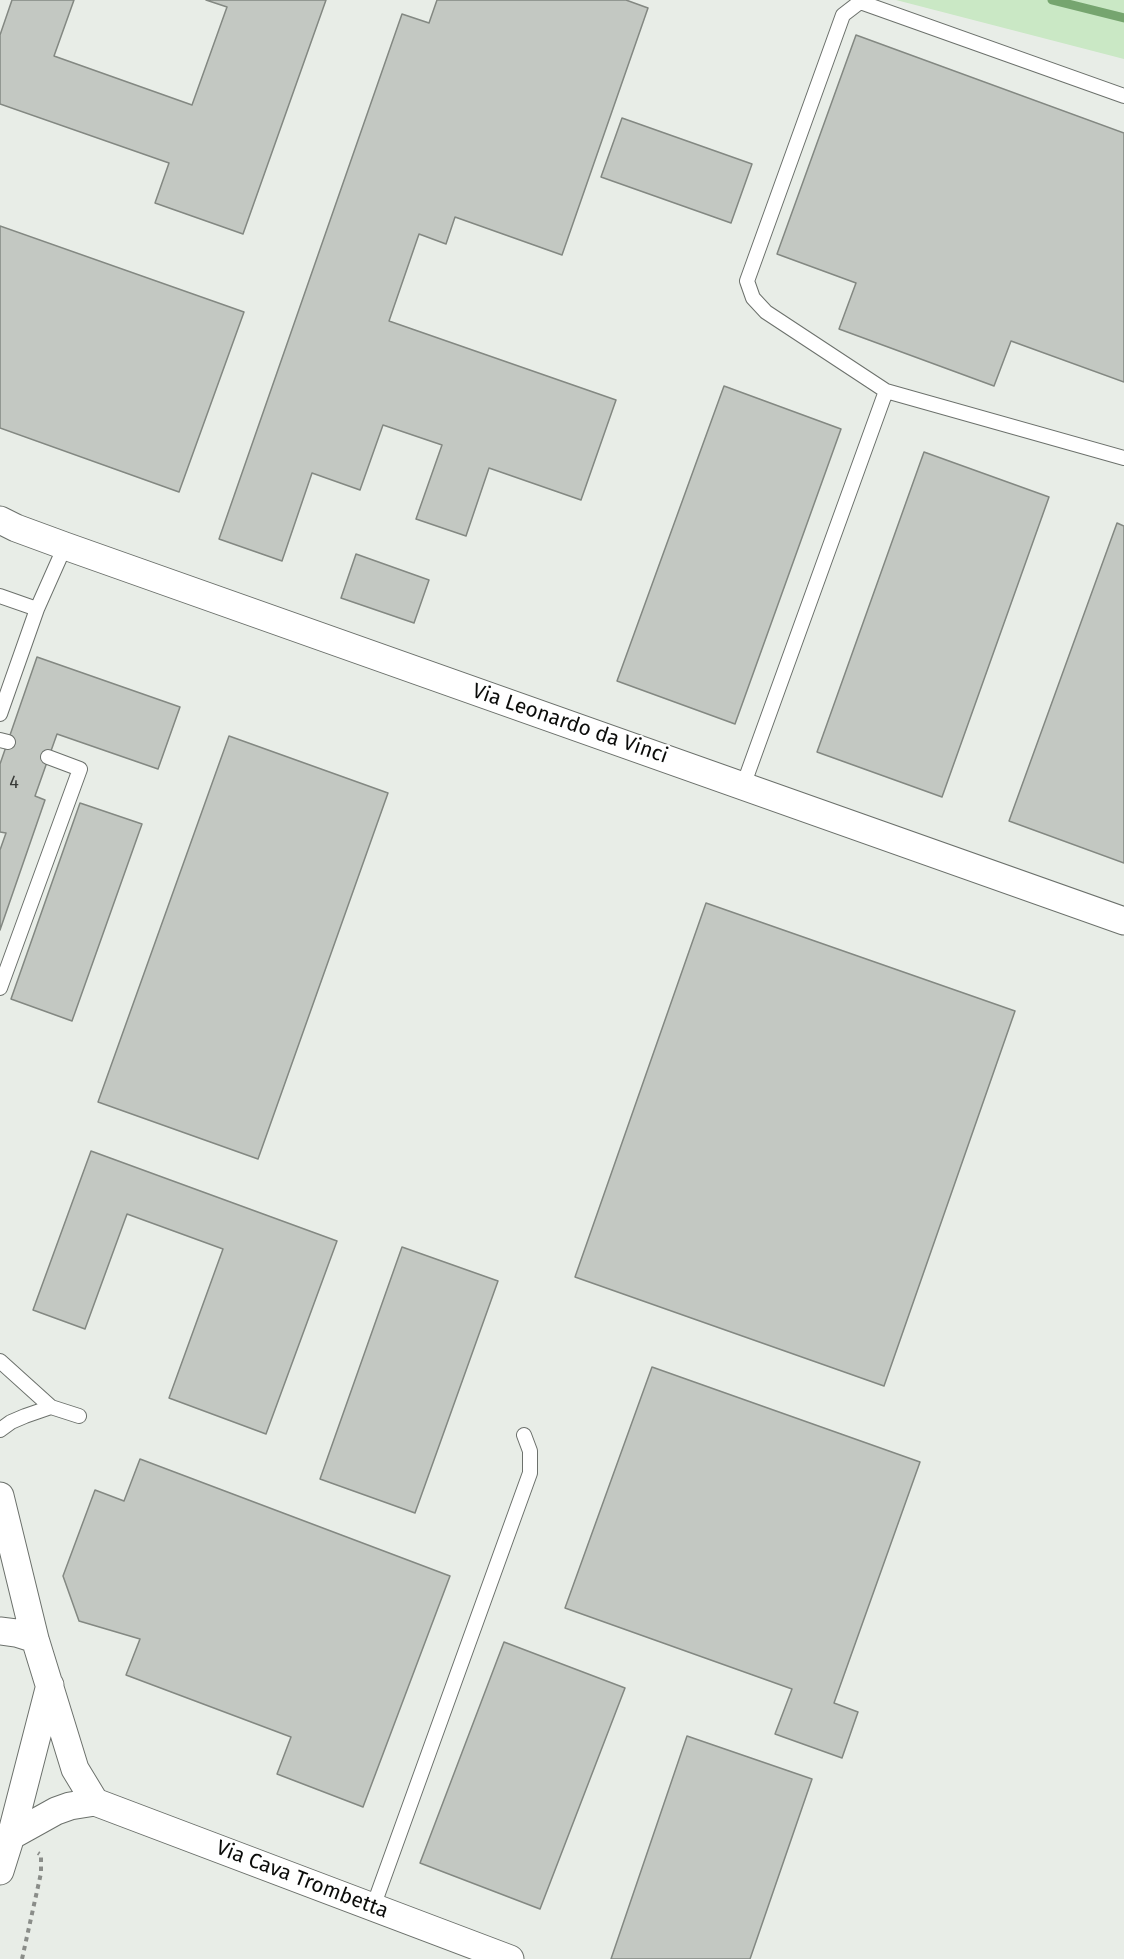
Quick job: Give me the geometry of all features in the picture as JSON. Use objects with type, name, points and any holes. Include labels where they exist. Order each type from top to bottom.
[{"type":"street","name":"Via Leonardo da Vinci","points":[[5,526],[1124,921]]},
{"type":"street","points":[[0,1496],[35,1639],[75,1769],[95,1802],[56,1811],[11,1836]]},
{"type":"street","points":[[0,1631],[35,1639]]},
{"type":"street","points":[[0,1871],[50,1684]]},
{"type":"street","name":"Via Cava Trombetta","points":[[95,1802],[510,1959]]},
{"type":"lane","points":[[1124,96],[860,2],[843,15],[747,281],[753,298],[766,312],[886,391],[1124,459]]},
{"type":"lane","points":[[743,786],[886,391]]},
{"type":"lane","points":[[0,714],[37,609],[65,546]]},
{"type":"lane","points":[[0,596],[37,609]]},
{"type":"lane","points":[[0,988],[80,769],[48,758]]},
{"type":"lane","points":[[0,1361],[51,1407],[79,1416]]},
{"type":"lane","points":[[0,1430],[37,1410],[51,1407]]},
{"type":"lane","points":[[373,1907],[530,1473],[530,1451],[524,1435]]},
{"type":"path","points":[[11,1836],[41,1855],[41,1874],[22,1959]]},
{"type":"green space","points":[[896,0],[1124,0],[1124,59]]},
{"type":"building","points":[[12,0],[74,0],[54,56],[192,105],[227,7],[206,0],[326,0],[243,234],[155,203],[169,163],[0,104],[0,35]]},
{"type":"building","points":[[437,0],[626,0],[648,8],[562,255],[455,217],[446,244],[419,234],[389,321],[616,400],[581,500],[489,468],[466,536],[416,519],[442,445],[383,425],[360,490],[312,473],[282,561],[219,539],[402,14],[429,23]]},
{"type":"building","points":[[856,35],[1124,133],[1124,382],[1011,341],[994,386],[839,329],[856,283],[777,254]]},
{"type":"building","points":[[622,118],[752,164],[731,223],[601,177]]},
{"type":"building","points":[[0,226],[244,312],[179,492],[0,428]]},
{"type":"building","points":[[724,386],[841,429],[735,724],[617,681]]},
{"type":"building","points":[[924,452],[1049,497],[942,797],[817,752]]},
{"type":"building","points":[[1117,523],[1124,526],[1124,863],[1009,821]]},
{"type":"building","points":[[356,554],[429,580],[414,623],[341,598]]},
{"type":"building","points":[[37,657],[180,707],[158,769],[57,734],[35,796],[45,800],[0,930],[0,850],[6,833],[0,832],[0,764]]},
{"type":"building","points":[[229,736],[388,793],[258,1159],[98,1102]]},
{"type":"building","points":[[80,803],[142,824],[72,1021],[11,999]]},
{"type":"building","points":[[706,903],[1015,1011],[884,1386],[575,1277]]},
{"type":"building","points":[[91,1151],[337,1241],[266,1434],[169,1398],[223,1249],[127,1214],[85,1329],[33,1310]]},
{"type":"building","points":[[402,1247],[498,1281],[415,1513],[320,1479]]},
{"type":"building","points":[[652,1367],[920,1462],[834,1703],[858,1712],[842,1758],[775,1734],[792,1689],[565,1608]]},
{"type":"building","points":[[140,1459],[450,1576],[363,1807],[277,1774],[291,1737],[126,1675],[140,1639],[79,1621],[63,1576],[95,1490],[124,1501]]},
{"type":"building","points":[[504,1642],[625,1688],[540,1909],[420,1863]]},
{"type":"building","points":[[687,1736],[812,1779],[750,1959],[611,1959]]},
{"type":"waterway","points":[[1052,0],[1124,18]]}]
